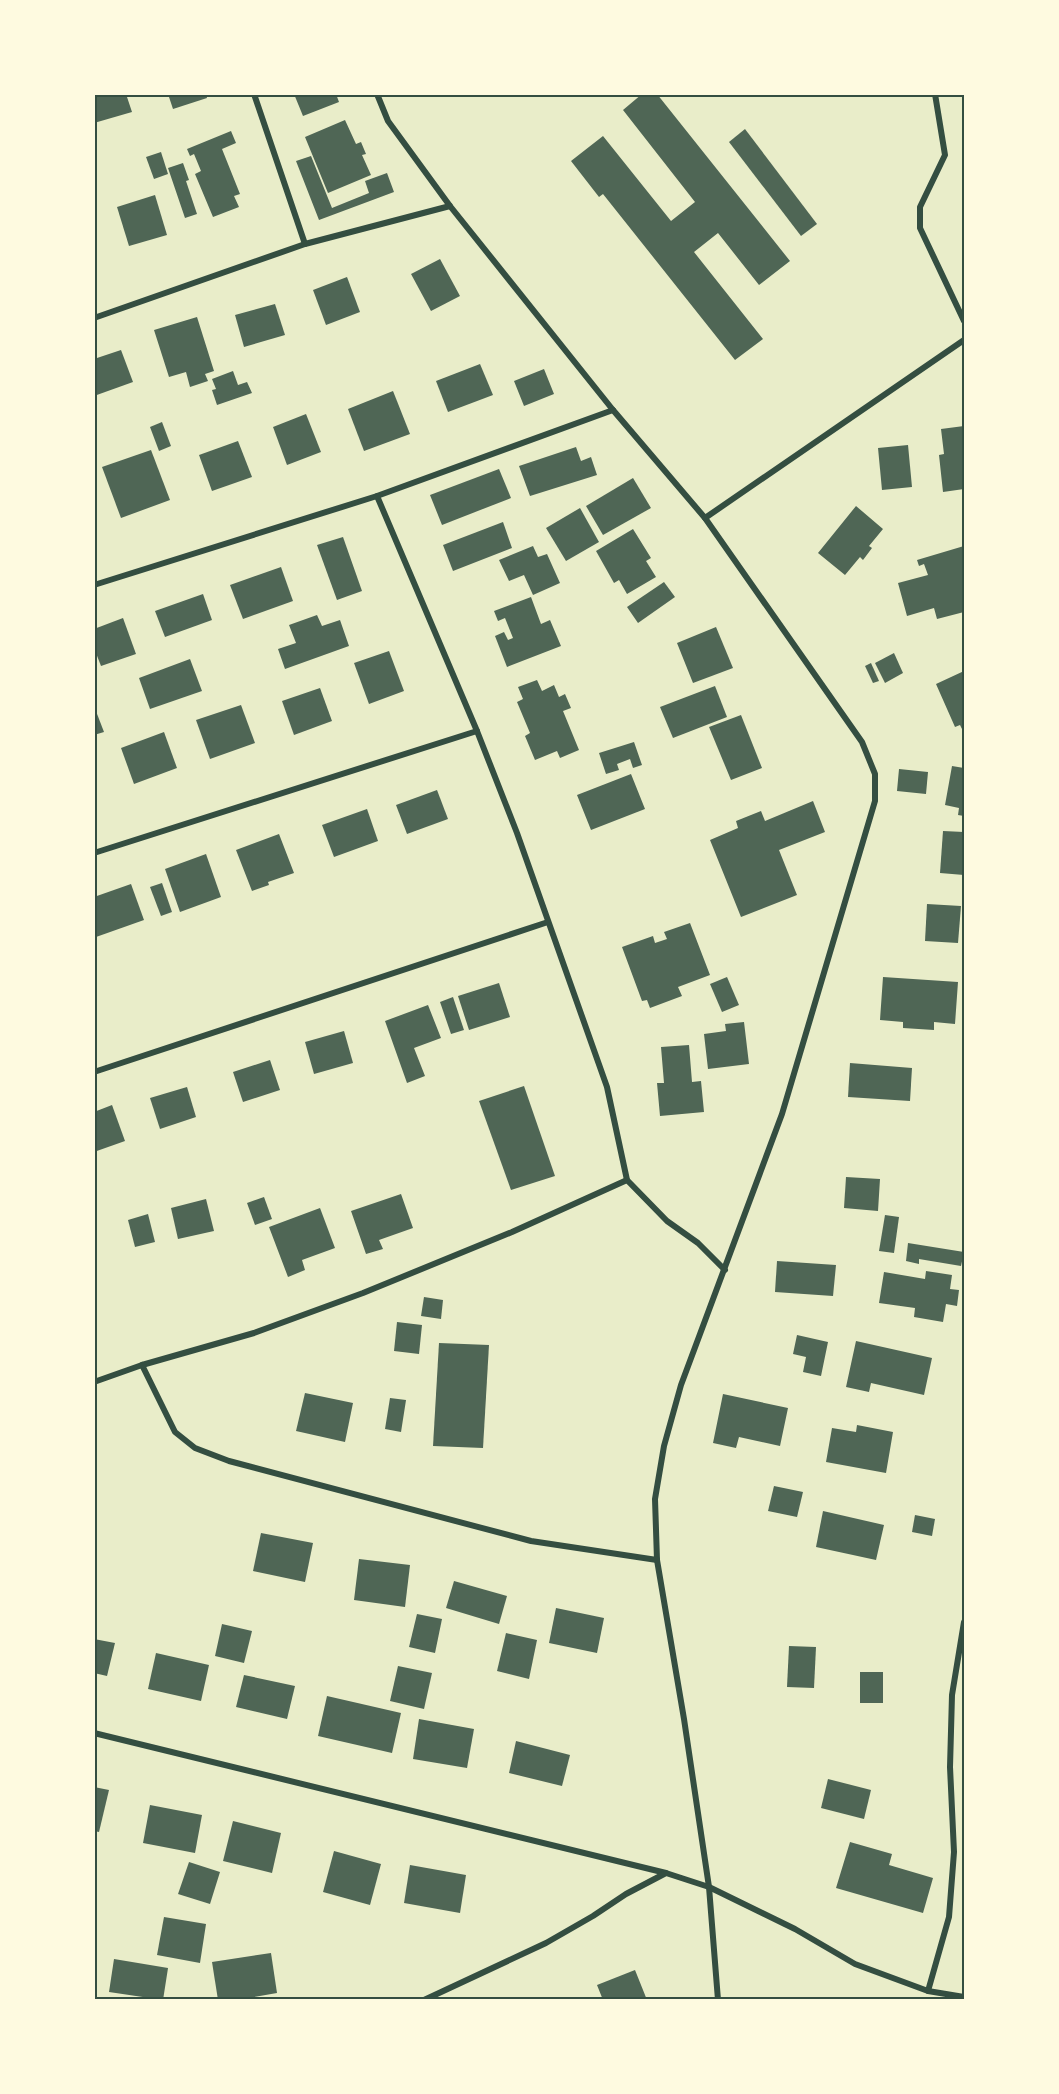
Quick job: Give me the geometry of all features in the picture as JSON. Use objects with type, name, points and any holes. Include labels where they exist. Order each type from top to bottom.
[{"type":"street","points":[[254,94],[305,244]]},
{"type":"street","points":[[377,94],[388,121],[450,206],[613,410],[705,518],[862,742],[875,774],[875,801],[782,1114],[681,1385],[664,1446],[655,1500],[657,1560],[709,1887],[718,2000]]},
{"type":"street","points":[[935,94],[945,155],[920,207],[920,228],[964,321]]},
{"type":"street","points":[[94,318],[305,244],[450,206]]},
{"type":"street","points":[[705,518],[964,340]]},
{"type":"street","points":[[94,585],[377,496],[613,410]]},
{"type":"street","points":[[377,496],[477,731],[517,833],[606,1087],[627,1180],[667,1221],[698,1243],[725,1270]]},
{"type":"street","points":[[94,853],[477,731]]},
{"type":"street","points":[[94,1072],[548,922]]},
{"type":"street","points":[[94,1382],[142,1365],[254,1333],[363,1293],[512,1232],[627,1180]]},
{"type":"street","points":[[142,1365],[175,1432],[195,1448],[229,1461],[531,1541],[657,1560]]},
{"type":"street","points":[[928,1991],[949,1917],[954,1852],[950,1767],[952,1695],[964,1622]]},
{"type":"street","points":[[94,1732],[666,1873],[709,1887],[795,1929],[855,1964],[928,1991],[964,1997]]},
{"type":"street","points":[[424,2000],[546,1943],[626,1894],[666,1873]]},
{"type":"building","points":[[94,94],[126,94],[132,112],[94,123]]},
{"type":"building","points":[[168,94],[206,94],[207,98],[173,109]]},
{"type":"building","points":[[294,94],[336,94],[339,102],[303,116]]},
{"type":"building","points":[[642,94],[657,94],[790,261],[759,285],[718,233],[694,252],[763,339],[735,360],[603,194],[599,197],[571,161],[603,136],[671,221],[695,202],[623,110]]},
{"type":"building","points":[[345,120],[356,144],[361,142],[366,154],[362,155],[371,175],[328,193],[305,137]]},
{"type":"building","points":[[745,129],[817,224],[801,236],[729,142]]},
{"type":"building","points":[[231,131],[236,143],[222,149],[240,194],[234,196],[239,207],[213,217],[195,174],[201,171],[194,154],[190,156],[187,149]]},
{"type":"building","points":[[161,152],[168,174],[154,179],[146,157]]},
{"type":"building","points":[[311,156],[332,208],[369,193],[365,181],[387,173],[394,192],[319,220],[296,161]]},
{"type":"building","points":[[183,163],[189,180],[186,181],[197,214],[185,218],[168,168]]},
{"type":"building","points":[[155,195],[167,235],[129,246],[117,207]]},
{"type":"building","points":[[440,259],[460,296],[431,311],[411,274]]},
{"type":"building","points":[[347,277],[360,312],[326,325],[313,290]]},
{"type":"building","points":[[275,304],[285,335],[244,347],[235,315]]},
{"type":"building","points":[[197,317],[214,371],[205,374],[208,381],[190,387],[186,372],[169,377],[154,330]]},
{"type":"building","points":[[121,350],[133,382],[94,396],[94,359]]},
{"type":"building","points":[[480,364],[493,395],[448,412],[436,381]]},
{"type":"building","points":[[544,369],[554,394],[524,406],[514,381]]},
{"type":"building","points":[[233,371],[238,385],[247,382],[252,393],[217,405],[212,390],[216,389],[212,379]]},
{"type":"building","points":[[393,391],[410,434],[364,451],[348,409]]},
{"type":"building","points":[[306,414],[321,452],[287,465],[273,427]]},
{"type":"building","points":[[162,422],[171,446],[159,451],[150,427]]},
{"type":"building","points":[[964,426],[964,489],[943,492],[939,455],[944,454],[941,429]]},
{"type":"building","points":[[238,441],[252,477],[212,491],[199,455]]},
{"type":"building","points":[[908,445],[912,487],[882,490],[878,448]]},
{"type":"building","points":[[576,447],[581,461],[591,457],[597,475],[530,496],[519,466]]},
{"type":"building","points":[[151,450],[170,500],[121,518],[102,467]]},
{"type":"building","points":[[499,469],[511,498],[442,525],[430,495]]},
{"type":"building","points":[[633,478],[651,508],[603,535],[586,506]]},
{"type":"building","points":[[856,506],[883,529],[869,546],[872,548],[863,560],[860,557],[845,575],[818,553]]},
{"type":"building","points":[[580,508],[599,542],[566,561],[546,528]]},
{"type":"building","points":[[503,522],[512,548],[453,571],[443,545]]},
{"type":"building","points":[[633,529],[651,558],[646,561],[656,577],[627,594],[619,580],[614,583],[596,551]]},
{"type":"building","points":[[343,537],[362,591],[337,600],[317,545]]},
{"type":"building","points":[[533,546],[538,557],[547,554],[560,583],[533,595],[524,575],[509,581],[499,560]]},
{"type":"building","points":[[964,546],[964,612],[937,619],[934,608],[907,616],[898,583],[928,575],[924,564],[919,566],[917,560]]},
{"type":"building","points":[[281,567],[293,601],[243,619],[230,585]]},
{"type":"building","points":[[664,582],[675,597],[638,623],[627,607]]},
{"type":"building","points":[[203,594],[212,620],[165,637],[155,611]]},
{"type":"building","points":[[531,597],[541,624],[550,620],[561,646],[507,667],[495,636],[504,632],[508,640],[513,638],[505,618],[498,621],[494,611]]},
{"type":"building","points":[[317,615],[322,626],[340,620],[349,646],[285,669],[278,649],[296,643],[289,625]]},
{"type":"building","points":[[123,618],[136,654],[101,666],[94,648],[94,629]]},
{"type":"building","points":[[716,627],[733,668],[693,683],[677,643]]},
{"type":"building","points":[[389,651],[404,691],[369,704],[354,663]]},
{"type":"building","points":[[894,653],[903,673],[885,683],[875,663]]},
{"type":"building","points":[[190,659],[202,691],[150,709],[139,678]]},
{"type":"building","points":[[871,663],[879,681],[873,683],[865,666]]},
{"type":"building","points":[[964,671],[963,731],[960,725],[955,727],[936,684]]},
{"type":"building","points":[[537,680],[542,691],[554,685],[559,697],[565,694],[571,708],[563,711],[579,750],[560,758],[557,751],[535,760],[525,736],[530,733],[517,702],[523,699],[518,687]]},
{"type":"building","points":[[715,686],[727,717],[673,738],[660,707]]},
{"type":"building","points":[[320,688],[332,721],[294,735],[282,701]]},
{"type":"building","points":[[241,705],[255,743],[210,759],[196,720]]},
{"type":"building","points":[[94,706],[104,732],[94,735]]},
{"type":"building","points":[[741,715],[762,768],[731,780],[709,727]]},
{"type":"building","points":[[164,732],[177,768],[134,784],[121,748]]},
{"type":"building","points":[[634,742],[642,765],[633,768],[630,759],[617,764],[619,770],[606,774],[599,753]]},
{"type":"building","points":[[952,766],[964,768],[964,816],[958,815],[959,808],[945,805]]},
{"type":"building","points":[[899,769],[928,772],[926,794],[897,791]]},
{"type":"building","points":[[631,774],[645,809],[591,830],[577,795]]},
{"type":"building","points":[[437,790],[448,819],[407,834],[396,805]]},
{"type":"building","points":[[813,801],[825,832],[779,850],[797,895],[741,917],[710,840],[738,828],[736,821],[761,811],[765,821]]},
{"type":"building","points":[[367,809],[378,841],[334,857],[322,825]]},
{"type":"building","points":[[943,831],[964,832],[964,875],[940,873]]},
{"type":"building","points":[[279,834],[294,873],[268,882],[269,885],[252,891],[236,850]]},
{"type":"building","points":[[206,854],[221,897],[180,912],[165,869]]},
{"type":"building","points":[[162,883],[172,912],[161,916],[150,887]]},
{"type":"building","points":[[131,884],[144,920],[96,937],[94,897]]},
{"type":"building","points":[[927,904],[961,906],[958,943],[925,941]]},
{"type":"building","points":[[690,923],[710,975],[678,987],[682,996],[650,1008],[647,1000],[642,1001],[622,947],[653,936],[655,943],[667,939],[664,932]]},
{"type":"building","points":[[727,977],[739,1005],[722,1012],[710,984]]},
{"type":"building","points":[[883,977],[958,982],[955,1024],[934,1022],[934,1030],[903,1028],[903,1022],[880,1020]]},
{"type":"building","points":[[499,983],[510,1017],[469,1030],[458,996]]},
{"type":"building","points":[[453,997],[464,1030],[451,1034],[440,1002]]},
{"type":"building","points":[[428,1005],[441,1038],[414,1048],[425,1076],[407,1083],[385,1021]]},
{"type":"building","points":[[744,1022],[749,1064],[708,1069],[704,1034],[726,1031],[725,1024]]},
{"type":"building","points":[[344,1031],[353,1063],[314,1074],[305,1042]]},
{"type":"building","points":[[689,1045],[692,1082],[701,1081],[704,1112],[660,1116],[657,1083],[664,1083],[661,1047]]},
{"type":"building","points":[[270,1060],[280,1090],[243,1102],[233,1072]]},
{"type":"building","points":[[850,1063],[912,1068],[910,1101],[848,1097]]},
{"type":"building","points":[[524,1086],[555,1176],[511,1190],[479,1101]]},
{"type":"building","points":[[187,1087],[196,1117],[160,1129],[150,1098]]},
{"type":"building","points":[[112,1105],[125,1141],[94,1152],[94,1112]]},
{"type":"building","points":[[846,1177],[880,1179],[878,1211],[844,1208]]},
{"type":"building","points":[[401,1194],[413,1228],[379,1240],[383,1249],[366,1254],[351,1211]]},
{"type":"building","points":[[264,1197],[272,1219],[255,1225],[247,1203]]},
{"type":"building","points":[[206,1199],[214,1231],[178,1239],[171,1208]]},
{"type":"building","points":[[320,1208],[335,1248],[302,1260],[305,1270],[288,1277],[269,1227]]},
{"type":"building","points":[[148,1214],[155,1242],[135,1247],[128,1220]]},
{"type":"building","points":[[885,1215],[899,1217],[894,1253],[879,1251]]},
{"type":"building","points":[[908,1243],[964,1252],[961,1266],[919,1259],[919,1264],[906,1261]]},
{"type":"building","points":[[777,1261],[836,1265],[833,1296],[775,1292]]},
{"type":"building","points":[[926,1271],[952,1275],[950,1289],[959,1290],[957,1306],[946,1304],[943,1322],[914,1317],[915,1308],[879,1303],[884,1272],[925,1279]]},
{"type":"building","points":[[424,1297],[443,1300],[441,1319],[421,1316]]},
{"type":"building","points":[[397,1322],[422,1325],[419,1354],[394,1351]]},
{"type":"building","points":[[797,1335],[828,1342],[821,1376],[803,1372],[806,1357],[793,1354]]},
{"type":"building","points":[[856,1341],[932,1358],[924,1395],[871,1383],[869,1392],[846,1387]]},
{"type":"building","points":[[439,1343],[489,1345],[483,1448],[433,1446]]},
{"type":"building","points":[[305,1393],[353,1403],[345,1442],[296,1431]]},
{"type":"building","points":[[723,1394],[788,1408],[780,1446],[739,1437],[736,1448],[713,1443]]},
{"type":"building","points":[[390,1398],[406,1400],[401,1432],[385,1429]]},
{"type":"building","points":[[857,1425],[893,1432],[886,1473],[826,1462],[832,1428],[856,1432]]},
{"type":"building","points":[[774,1486],[803,1492],[797,1517],[768,1511]]},
{"type":"building","points":[[823,1511],[884,1525],[876,1560],[816,1547]]},
{"type":"building","points":[[915,1515],[935,1519],[932,1536],[912,1532]]},
{"type":"building","points":[[261,1533],[313,1543],[305,1582],[253,1571]]},
{"type":"building","points":[[359,1559],[410,1565],[405,1607],[354,1600]]},
{"type":"building","points":[[454,1581],[507,1596],[499,1624],[446,1608]]},
{"type":"building","points":[[556,1608],[604,1618],[597,1653],[549,1643]]},
{"type":"building","points":[[417,1614],[442,1619],[435,1653],[409,1647]]},
{"type":"building","points":[[222,1624],[252,1631],[244,1663],[215,1656]]},
{"type":"building","points":[[506,1633],[537,1640],[529,1679],[497,1671]]},
{"type":"building","points":[[94,1639],[115,1643],[107,1676],[94,1673]]},
{"type":"building","points":[[789,1646],[816,1647],[814,1688],[787,1687]]},
{"type":"building","points":[[156,1653],[209,1665],[201,1701],[148,1689]]},
{"type":"building","points":[[398,1666],[432,1673],[424,1709],[390,1701]]},
{"type":"building","points":[[860,1672],[883,1672],[883,1703],[860,1703]]},
{"type":"building","points":[[244,1675],[295,1686],[287,1719],[236,1707]]},
{"type":"building","points":[[327,1696],[401,1713],[392,1753],[318,1736]]},
{"type":"building","points":[[419,1719],[474,1729],[467,1768],[413,1759]]},
{"type":"building","points":[[516,1741],[570,1755],[562,1786],[509,1773]]},
{"type":"building","points":[[828,1779],[871,1790],[864,1819],[821,1808]]},
{"type":"building","points":[[94,1787],[109,1790],[99,1832],[94,1831]]},
{"type":"building","points":[[150,1805],[202,1815],[195,1853],[143,1843]]},
{"type":"building","points":[[233,1821],[281,1833],[272,1873],[223,1861]]},
{"type":"building","points":[[850,1842],[892,1854],[889,1865],[933,1878],[923,1913],[836,1888]]},
{"type":"building","points":[[334,1851],[381,1864],[370,1905],[323,1892]]},
{"type":"building","points":[[189,1862],[220,1872],[210,1904],[178,1894]]},
{"type":"building","points":[[410,1865],[466,1875],[460,1913],[404,1903]]},
{"type":"building","points":[[164,1917],[206,1924],[200,1963],[157,1955]]},
{"type":"building","points":[[271,1953],[277,1993],[237,2000],[218,2000],[212,1962]]},
{"type":"building","points":[[114,1959],[168,1968],[163,2000],[109,1992]]},
{"type":"building","points":[[635,1970],[647,2000],[603,2000],[597,1985]]}]
